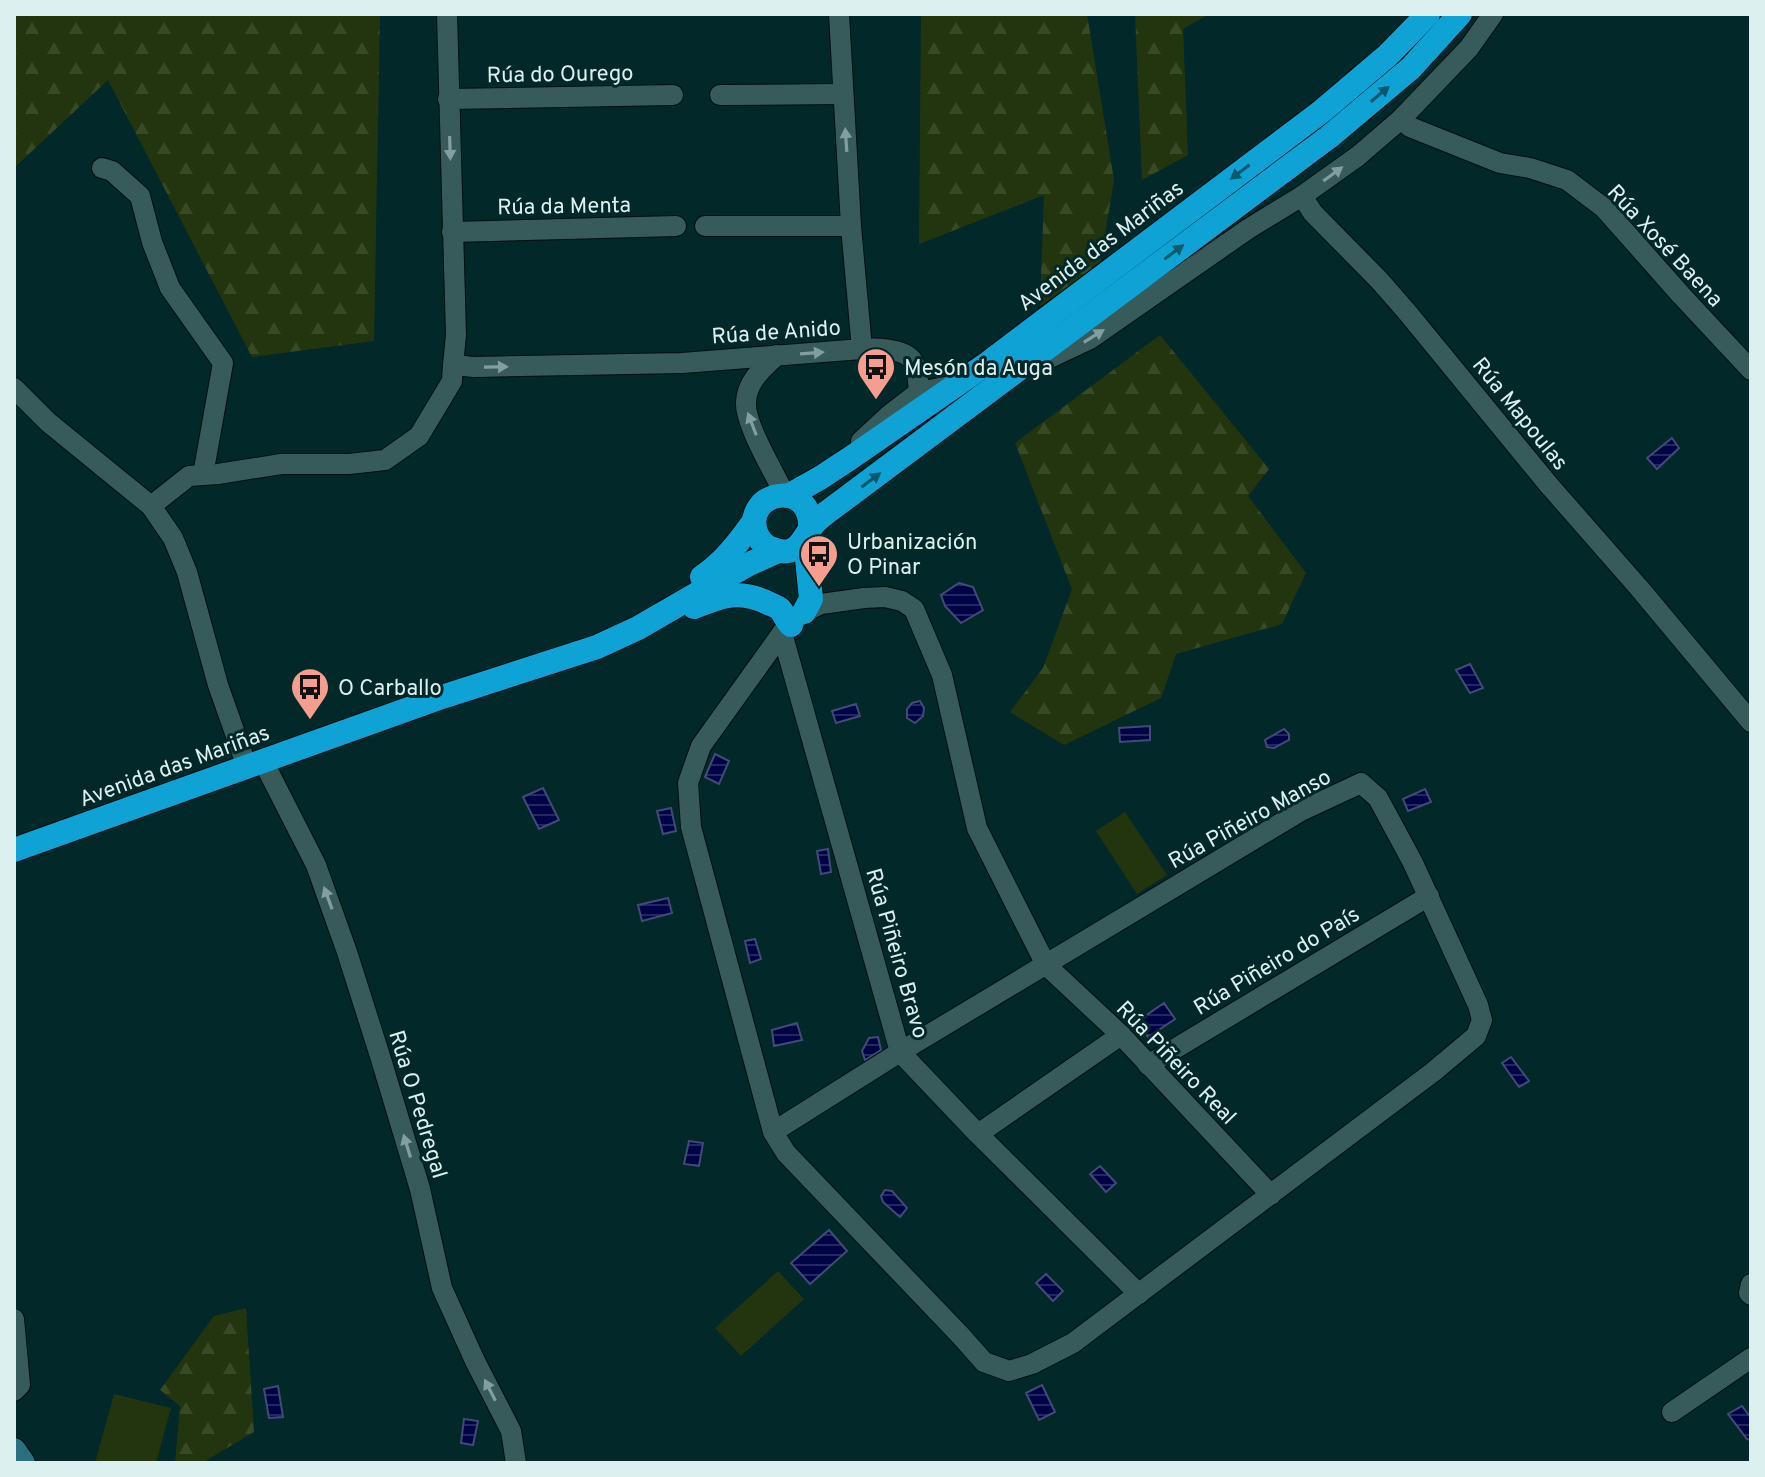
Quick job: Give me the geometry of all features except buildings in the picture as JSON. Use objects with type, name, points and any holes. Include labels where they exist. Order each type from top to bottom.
[{"type":"highway","name":"Avenida das Mariñas","points":[[787,495],[820,478],[959,384],[1322,111],[1388,55],[1428,14]]},
{"type":"highway","points":[[789,620],[811,599],[808,581],[808,534],[810,520],[803,504],[787,495],[766,501],[756,513],[754,521],[758,537],[770,548],[779,551],[793,549],[808,534],[826,513],[1329,137],[1411,68],[1460,14]]},
{"type":"highway","name":"Avenida das Mariñas","points":[[442,697],[558,649],[677,594],[720,563],[754,521]]},
{"type":"highway","name":"Avenida das Mariñas","points":[[14,850],[442,697],[597,647],[638,628],[747,565],[779,551]]},
{"type":"highway","points":[[779,551],[793,567],[789,620]]},
{"type":"highway","points":[[638,628],[709,601],[737,594],[762,600],[789,620]]},
{"type":"street","points":[[151,506],[189,476],[281,464],[349,464],[385,460],[419,436],[452,381],[456,335],[447,14]]},
{"type":"street","name":"Rúa de Anido","points":[[453,365],[682,363],[862,349],[851,226],[839,14]]},
{"type":"street","points":[[999,382],[1090,339],[1358,156],[1401,119],[1469,48],[1493,14]]},
{"type":"street","points":[[720,95],[843,94]]},
{"type":"street","name":"Rúa do Ourego","points":[[448,99],[673,95]]},
{"type":"street","name":"Rúa Xosé Baena","points":[[1401,119],[1410,127],[1500,163],[1530,168],[1567,180],[1604,208],[1751,370]]},
{"type":"street","points":[[102,168],[112,171],[140,196],[152,242],[170,288],[223,363],[203,475]]},
{"type":"street","name":"Rúa Mapoulas","points":[[1302,196],[1313,213],[1407,312],[1548,484],[1751,722]]},
{"type":"street","name":"Rúa da Menta","points":[[452,232],[676,226]]},
{"type":"street","points":[[705,226],[851,226]]},
{"type":"street","points":[[862,349],[882,348],[907,355],[916,368],[919,392]]},
{"type":"street","points":[[777,355],[751,383],[746,409],[754,432],[787,495]]},
{"type":"street","points":[[849,459],[865,436],[919,392],[959,384]]},
{"type":"street","name":"Rúa O Pedregal","points":[[14,388],[48,422],[151,506],[173,538],[187,572],[218,685],[255,764],[316,865],[347,952],[420,1189],[442,1288],[511,1431],[516,1463]]},
{"type":"street","points":[[773,1132],[1046,965],[977,828],[942,675],[914,609],[893,599],[864,598],[821,604],[789,620]]},
{"type":"street","name":"Rúa Piñeiro Bravo","points":[[789,620],[900,1052],[1139,1294]]},
{"type":"street","name":"Rúa Piñeiro Manso","points":[[789,620],[701,746],[688,783],[691,827],[773,1132],[786,1153],[984,1362],[1009,1371],[1032,1364],[1073,1343],[1433,1072],[1476,1036],[1482,1020],[1429,896],[1378,798],[1361,783],[1301,811],[1046,965]]},
{"type":"street","name":"Rúa Piñeiro do País","points":[[1148,1065],[1429,896]]},
{"type":"street","name":"Rúa Piñeiro Real","points":[[1046,965],[1121,1035],[1271,1195]]},
{"type":"street","points":[[978,1134],[1121,1035]]},
{"type":"street","points":[[1751,1284],[1751,1295]]},
{"type":"street","points":[[14,1319],[20,1385],[14,1391]]},
{"type":"street","points":[[1672,1412],[1751,1358]]},
{"type":"street","points":[[14,1450],[23,1463]]},
{"type":"green space","points":[[14,14],[380,14],[374,341],[252,357],[108,80],[14,168]]},
{"type":"green space","points":[[921,14],[1087,14],[1114,180],[1100,265],[1040,306],[1044,195],[919,244]]},
{"type":"green space","points":[[1135,14],[1209,14],[1183,29],[1188,155],[1142,180]]},
{"type":"green space","points":[[1160,335],[1269,469],[1248,496],[1306,573],[1282,624],[1176,654],[1161,698],[1064,745],[1010,712],[1043,668],[1072,589],[1015,443]]},
{"type":"green space","points":[[1125,812],[1167,875],[1137,894],[1096,831]]},
{"type":"green space","points":[[778,1271],[804,1299],[741,1356],[715,1328]]},
{"type":"green space","points":[[246,1308],[254,1432],[206,1463],[175,1463],[180,1406],[160,1390],[214,1316]]},
{"type":"green space","points":[[114,1394],[171,1408],[156,1463],[95,1463]]},
{"type":"shaded area","points":[[1672,438],[1679,448],[1657,469],[1647,458]]},
{"type":"shaded area","points":[[959,583],[973,587],[983,610],[961,623],[945,606],[941,595]]},
{"type":"shaded area","points":[[1470,664],[1483,688],[1470,693],[1456,670]]},
{"type":"shaded area","points":[[920,701],[924,708],[923,716],[915,723],[907,718],[907,709],[912,703]]},
{"type":"shaded area","points":[[856,704],[860,716],[836,723],[832,711]]},
{"type":"shaded area","points":[[1150,726],[1150,740],[1120,742],[1119,728]]},
{"type":"shaded area","points":[[1284,729],[1289,734],[1289,740],[1274,748],[1267,747],[1265,740]]},
{"type":"shaded area","points":[[715,754],[729,761],[719,784],[705,777]]},
{"type":"shaded area","points":[[543,788],[559,820],[539,829],[523,797]]},
{"type":"shaded area","points":[[1425,789],[1431,802],[1408,811],[1403,799]]},
{"type":"shaded area","points":[[671,808],[676,831],[663,834],[657,811]]},
{"type":"shaded area","points":[[828,849],[831,872],[821,874],[817,851]]},
{"type":"shaded area","points":[[668,898],[672,913],[642,921],[638,905]]},
{"type":"shaded area","points":[[755,939],[761,959],[750,963],[745,941]]},
{"type":"shaded area","points":[[1164,1003],[1175,1019],[1148,1037],[1138,1021]]},
{"type":"shaded area","points":[[797,1023],[802,1040],[774,1046],[772,1030]]},
{"type":"shaded area","points":[[878,1037],[881,1050],[865,1060],[862,1051],[869,1038]]},
{"type":"shaded area","points":[[1511,1057],[1529,1081],[1519,1087],[1502,1063]]},
{"type":"shaded area","points":[[689,1141],[703,1143],[699,1166],[684,1164]]},
{"type":"shaded area","points":[[1100,1166],[1116,1183],[1106,1192],[1090,1174]]},
{"type":"shaded area","points":[[885,1190],[892,1191],[907,1208],[900,1217],[883,1202],[881,1196]]},
{"type":"shaded area","points":[[829,1230],[847,1251],[810,1284],[791,1263]]},
{"type":"shaded area","points":[[1046,1274],[1063,1291],[1053,1301],[1036,1283]]},
{"type":"shaded area","points":[[1042,1385],[1055,1412],[1039,1420],[1026,1393]]},
{"type":"shaded area","points":[[278,1386],[283,1417],[269,1418],[264,1389]]},
{"type":"shaded area","points":[[1742,1406],[1751,1418],[1751,1440],[1728,1414]]},
{"type":"shaded area","points":[[464,1419],[478,1421],[473,1445],[461,1443]]},
{"type":"place","name":"Mesón da Auga","points":[[876,401]]},
{"type":"place","name":"Urbanización O Pinar","points":[[819,588]]},
{"type":"place","name":"O Carballo","points":[[310,721]]}]
